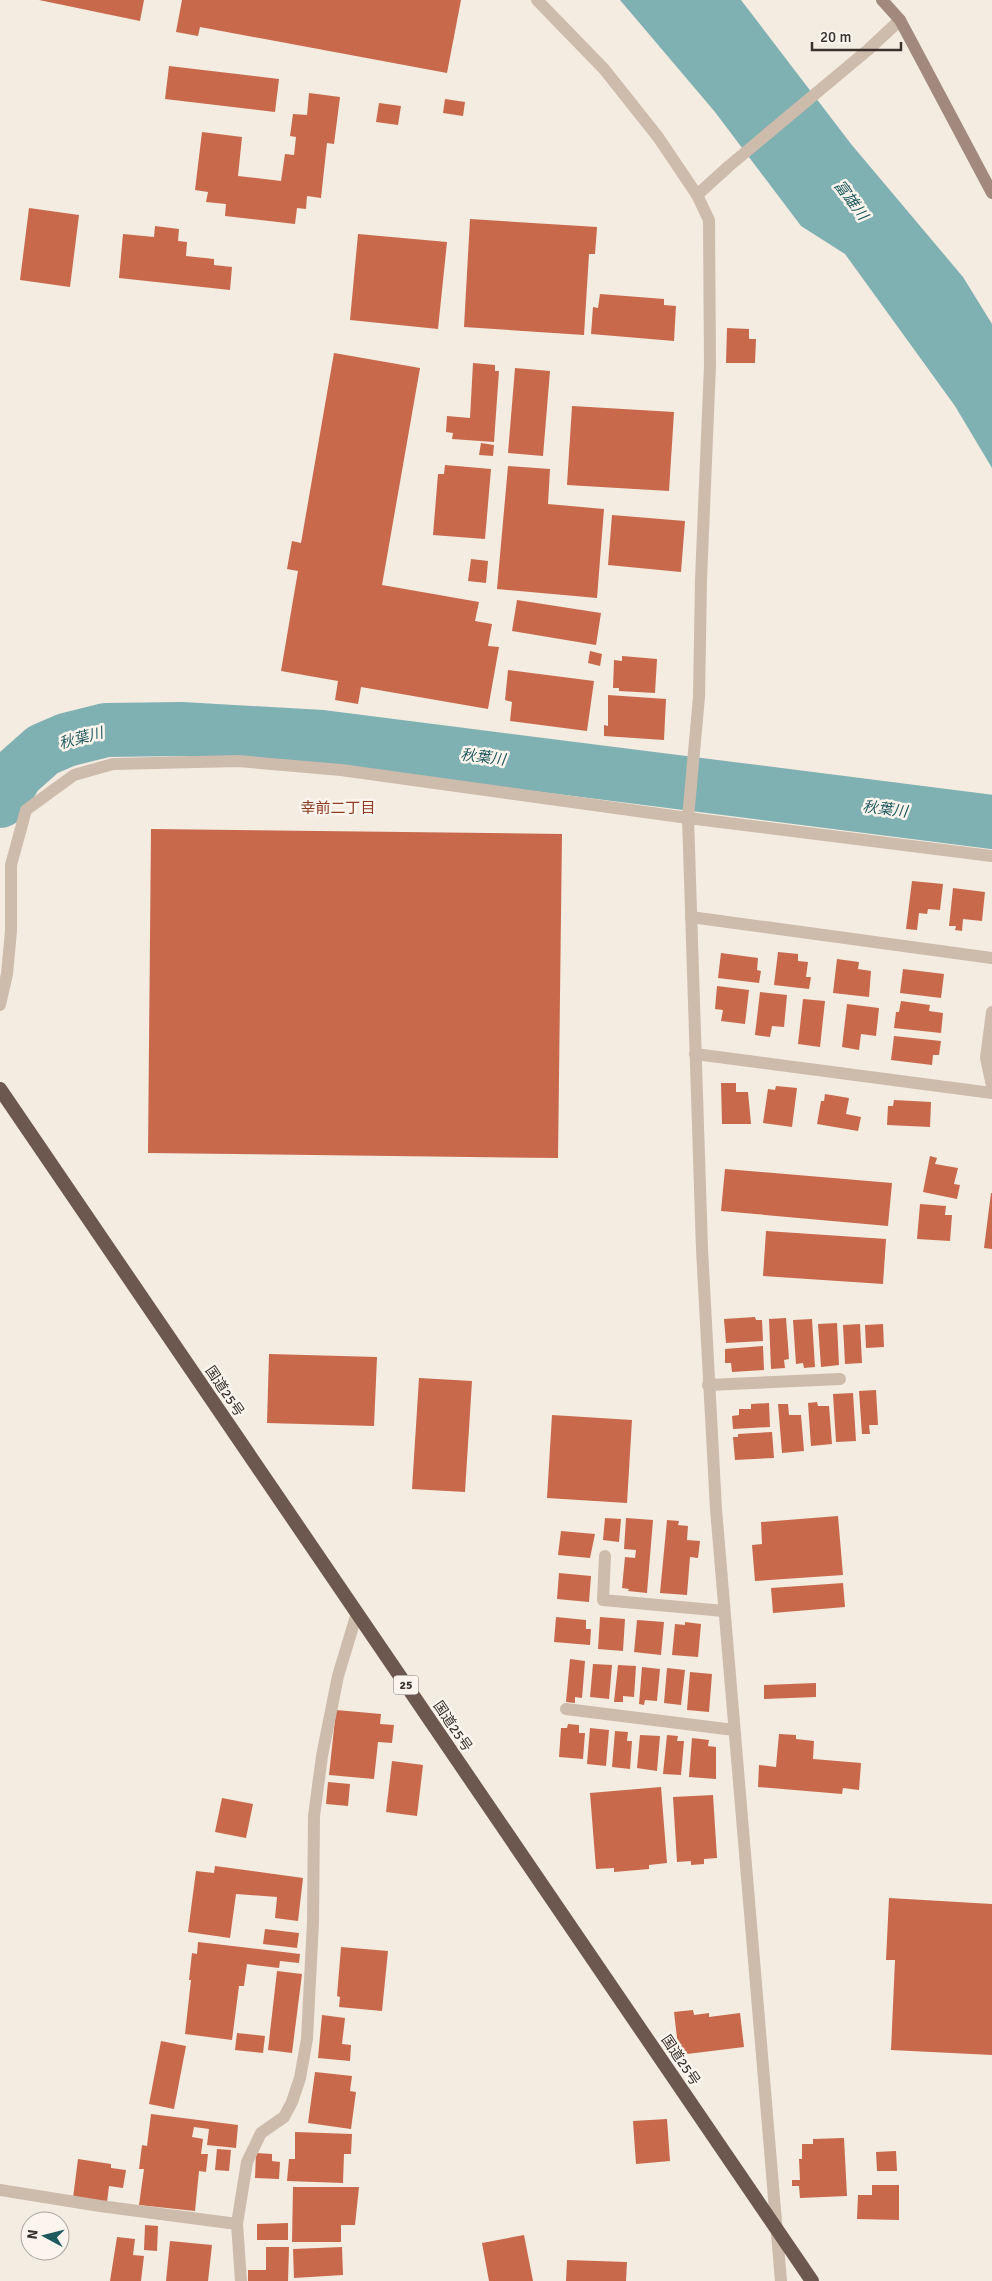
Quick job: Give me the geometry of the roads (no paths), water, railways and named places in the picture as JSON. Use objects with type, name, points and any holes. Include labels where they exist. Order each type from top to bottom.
[{"type":"highway","name":"国道25号","points":[[0,1089],[812,2281]]},
{"type":"main road","points":[[882,0],[900,20],[992,193]]},
{"type":"street","points":[[537,0],[604,69],[658,138],[698,195],[709,220],[711,244],[710,365],[701,580],[699,697],[688,818],[695,1054],[708,1385],[724,1611],[782,2281]]},
{"type":"street","points":[[698,195],[729,166],[869,49],[900,20]]},
{"type":"street","points":[[0,1005],[7,974],[11,931],[11,865],[26,810],[74,775],[113,764],[238,762],[341,770],[688,818],[992,856]]},
{"type":"street","points":[[691,917],[992,958]]},
{"type":"street","points":[[992,1012],[986,1058],[992,1086]]},
{"type":"street","points":[[695,1054],[992,1094]]},
{"type":"street","points":[[708,1385],[840,1379]]},
{"type":"street","points":[[605,1556],[603,1600],[724,1611]]},
{"type":"street","points":[[241,2281],[237,2224],[247,2162],[261,2132],[284,2117],[292,2102],[300,2078],[307,2040],[313,1922],[314,1816],[322,1756],[338,1676],[357,1613]]},
{"type":"street","points":[[566,1709],[734,1730]]},
{"type":"street","points":[[0,2190],[100,2206],[237,2224]]},
{"type":"water","name":"富雄川","points":[[620,0],[741,0],[851,144],[963,277],[992,324],[992,468],[955,406],[845,254],[801,226],[715,112]]},
{"type":"waterway","name":"秋葉川","points":[[0,801],[17,773],[43,750],[66,740],[106,730],[181,729],[322,737],[992,822]]},
{"type":"district","name":"幸前二丁目","points":[[338,808]]}]
